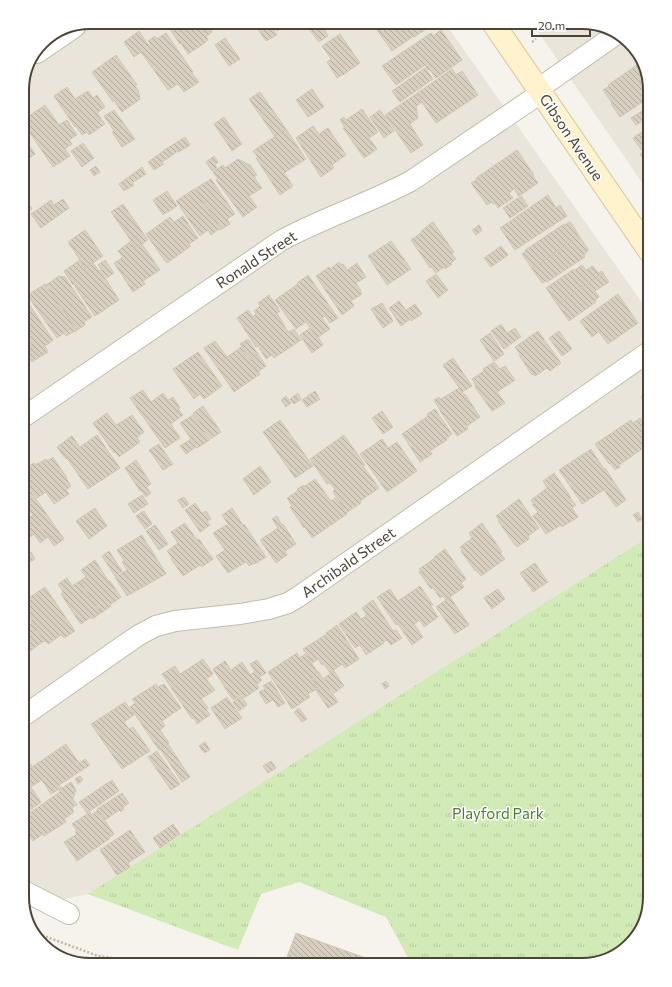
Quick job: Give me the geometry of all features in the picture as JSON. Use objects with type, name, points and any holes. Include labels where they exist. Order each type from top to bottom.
[{"type":"main road","name":"Gibson Avenue","points":[[497,29],[643,242]]},
{"type":"street","points":[[50,44],[61,37]]},
{"type":"street","name":"Ronald Street","points":[[29,413],[282,240],[411,181],[540,91],[612,37]]},
{"type":"street","name":"Archibald Street","points":[[29,712],[139,635],[156,626],[174,621],[258,612],[288,603],[643,355]]},
{"type":"street","points":[[29,894],[69,914]]},
{"type":"path","points":[[43,935],[98,956],[113,958]]},
{"type":"shaded area","points":[[90,29],[449,29],[643,304],[643,548],[88,894],[30,907],[29,897],[29,86],[35,63],[50,44],[60,37],[78,30]]},
{"type":"shaded area","points":[[536,29],[586,29],[597,31],[612,37],[619,42],[635,60],[641,75],[643,90],[643,184]]},
{"type":"green space","name":"Playford Park","points":[[643,540],[643,897],[641,912],[635,927],[625,940],[612,950],[597,956],[582,958],[408,958],[386,917],[299,882],[261,894],[238,950],[88,894]]},
{"type":"building","points":[[170,29],[210,29],[212,32],[206,37],[208,39],[206,42],[188,54],[181,43],[180,44]]},
{"type":"building","points":[[258,29],[273,29],[277,35],[266,41]]},
{"type":"building","points":[[309,29],[324,29],[328,36],[319,42]]},
{"type":"building","points":[[424,29],[425,30],[392,51],[377,30]]},
{"type":"building","points":[[441,30],[462,60],[436,78],[425,65],[396,85],[382,66],[431,33],[433,36]]},
{"type":"building","points":[[139,31],[148,45],[150,43],[148,41],[155,36],[157,39],[166,33],[199,82],[184,92],[178,84],[168,90],[141,52],[134,57],[124,42]]},
{"type":"building","points":[[340,34],[360,63],[337,78],[327,62],[331,59],[322,46]]},
{"type":"building","points":[[225,38],[240,59],[229,66],[215,45]]},
{"type":"building","points":[[116,55],[137,85],[135,86],[138,90],[140,99],[122,112],[92,72]]},
{"type":"building","points":[[637,65],[641,75],[643,102],[620,117],[603,90],[609,86],[608,85]]},
{"type":"building","points":[[425,68],[433,79],[400,102],[392,91]]},
{"type":"building","points":[[452,69],[456,75],[462,71],[478,95],[436,123],[416,94]]},
{"type":"building","points":[[67,87],[75,99],[88,91],[93,98],[97,95],[105,107],[97,113],[105,124],[89,135],[87,132],[82,135],[54,96]]},
{"type":"building","points":[[312,89],[324,107],[308,117],[296,100]]},
{"type":"building","points":[[260,92],[286,129],[275,137],[249,99]]},
{"type":"building","points":[[416,94],[422,102],[416,106],[418,118],[410,124],[423,145],[411,153],[385,115]]},
{"type":"building","points":[[45,105],[59,125],[67,120],[77,135],[69,140],[72,144],[65,149],[70,156],[53,167],[29,131],[29,116]]},
{"type":"building","points":[[362,109],[378,132],[369,138],[377,149],[364,158],[343,128],[345,128],[340,120],[344,117],[346,120]]},
{"type":"building","points":[[114,110],[135,139],[122,147],[104,116]]},
{"type":"building","points":[[380,110],[394,131],[384,138],[370,117]]},
{"type":"building","points":[[643,110],[643,120],[636,125],[631,118]]},
{"type":"building","points":[[224,117],[242,144],[232,151],[214,124]]},
{"type":"building","points":[[313,126],[319,134],[328,128],[346,155],[332,165],[334,168],[321,177],[296,138]]},
{"type":"building","points":[[286,129],[306,159],[284,173],[293,186],[280,195],[253,151]]},
{"type":"building","points":[[643,131],[643,152],[633,138]]},
{"type":"building","points":[[185,137],[190,145],[171,156],[166,149]]},
{"type":"building","points":[[83,143],[94,158],[82,167],[71,151]]},
{"type":"building","points":[[29,145],[35,154],[29,158]]},
{"type":"building","points":[[166,149],[171,156],[162,162],[164,164],[154,170],[148,162]]},
{"type":"building","points":[[517,150],[538,183],[519,196],[514,189],[509,193],[513,198],[498,208],[495,203],[493,204],[492,202],[487,205],[471,183]]},
{"type":"building","points":[[214,156],[218,162],[215,165],[217,168],[212,171],[206,162]]},
{"type":"building","points":[[238,159],[250,165],[257,175],[254,177],[262,188],[249,196],[257,207],[243,217],[216,180],[218,179],[213,172],[223,165],[225,168]]},
{"type":"building","points":[[96,166],[100,172],[94,176],[90,170]]},
{"type":"building","points":[[142,167],[146,174],[132,183],[134,185],[124,191],[119,184]]},
{"type":"building","points":[[211,179],[235,214],[227,219],[230,224],[222,229],[195,189]]},
{"type":"building","points":[[194,189],[222,229],[219,229],[211,235],[208,230],[200,236],[176,201]]},
{"type":"building","points":[[167,191],[177,206],[163,215],[153,200]]},
{"type":"building","points":[[548,195],[556,208],[560,205],[567,216],[515,250],[500,228]]},
{"type":"building","points":[[521,196],[528,206],[510,218],[503,208]]},
{"type":"building","points":[[63,199],[69,208],[41,228],[31,214],[51,200],[54,205]]},
{"type":"building","points":[[123,204],[148,240],[136,248],[111,212]]},
{"type":"building","points":[[183,216],[198,238],[189,244],[191,246],[167,263],[146,234],[170,217],[174,222]]},
{"type":"building","points":[[433,222],[454,252],[452,254],[456,259],[445,269],[444,267],[436,273],[431,267],[430,268],[411,240]]},
{"type":"building","points":[[569,222],[572,224],[579,236],[532,269],[522,254],[526,251],[525,250]]},
{"type":"building","points":[[479,225],[482,230],[476,235],[472,230]]},
{"type":"building","points":[[85,230],[103,256],[85,268],[68,242]]},
{"type":"building","points":[[579,236],[588,249],[584,255],[585,257],[547,282],[542,283],[532,269]]},
{"type":"building","points":[[131,241],[136,248],[142,244],[160,270],[143,281],[145,284],[133,292],[114,263],[123,257],[118,251]]},
{"type":"building","points":[[391,241],[411,269],[387,285],[368,256]]},
{"type":"building","points":[[501,246],[508,255],[491,267],[484,258]]},
{"type":"building","points":[[80,260],[85,268],[93,263],[99,271],[100,270],[119,300],[95,316],[64,271]]},
{"type":"building","points":[[105,260],[114,273],[107,278],[98,265]]},
{"type":"building","points":[[339,262],[342,265],[343,264],[347,270],[357,263],[366,277],[356,283],[362,294],[351,301],[354,306],[342,315],[316,276],[329,267],[330,269]]},
{"type":"building","points":[[582,265],[586,270],[593,266],[598,273],[602,271],[603,273],[557,304],[546,288]]},
{"type":"building","points":[[603,273],[609,282],[595,291],[599,297],[595,300],[596,302],[569,321],[557,304]]},
{"type":"building","points":[[436,274],[448,290],[438,298],[426,281]]},
{"type":"building","points":[[308,275],[338,318],[330,323],[325,316],[322,318],[330,329],[317,338],[306,322],[296,329],[275,300]]},
{"type":"building","points":[[59,276],[65,277],[92,317],[84,322],[85,325],[77,330],[46,285]]},
{"type":"building","points":[[45,284],[77,330],[75,332],[66,336],[64,333],[57,338],[30,299],[31,293]]},
{"type":"building","points":[[618,294],[638,323],[608,344],[599,332],[592,337],[580,321]]},
{"type":"building","points":[[269,295],[280,311],[277,313],[288,332],[294,329],[301,340],[274,358],[272,355],[266,359],[258,346],[256,347],[237,318],[248,310],[253,317],[256,314],[254,311],[260,306],[258,303]]},
{"type":"building","points":[[399,301],[406,310],[415,304],[422,314],[411,321],[410,319],[401,326],[389,308]]},
{"type":"building","points":[[382,303],[393,321],[383,328],[371,309]]},
{"type":"building","points":[[29,304],[53,340],[45,346],[48,352],[40,357],[29,340]]},
{"type":"building","points":[[501,324],[507,333],[515,328],[521,337],[504,349],[491,331]]},
{"type":"building","points":[[310,328],[323,345],[312,353],[300,335]]},
{"type":"building","points":[[538,331],[561,363],[550,371],[547,368],[535,376],[533,374],[532,375],[515,347]]},
{"type":"building","points":[[559,331],[572,349],[562,356],[549,338]]},
{"type":"building","points":[[490,333],[504,354],[494,361],[480,340]]},
{"type":"building","points":[[248,339],[266,366],[259,371],[240,344]]},
{"type":"building","points":[[29,340],[40,357],[32,362],[29,357]]},
{"type":"building","points":[[215,341],[227,357],[241,347],[260,374],[234,392],[204,348]]},
{"type":"building","points":[[198,352],[222,386],[204,399],[200,394],[194,399],[173,369]]},
{"type":"building","points":[[453,358],[472,386],[462,392],[443,365]]},
{"type":"building","points":[[494,362],[500,369],[505,366],[515,380],[497,392],[505,403],[492,411],[475,387],[476,386],[472,379]]},
{"type":"building","points":[[459,388],[464,395],[465,394],[480,417],[467,426],[468,429],[457,436],[434,400],[439,397],[441,399]]},
{"type":"building","points":[[143,390],[151,402],[163,393],[168,400],[173,397],[180,408],[178,409],[183,415],[171,424],[180,438],[165,448],[130,398]]},
{"type":"building","points":[[315,391],[320,399],[307,407],[302,400]]},
{"type":"building","points":[[298,393],[301,399],[294,404],[290,399]]},
{"type":"building","points":[[286,396],[291,403],[286,407],[281,400]]},
{"type":"building","points":[[203,406],[221,432],[211,439],[193,413]]},
{"type":"building","points":[[435,409],[452,434],[446,439],[447,440],[430,451],[432,454],[420,462],[402,434],[428,416],[427,414]]},
{"type":"building","points":[[382,411],[393,427],[383,434],[372,418]]},
{"type":"building","points":[[107,413],[116,425],[132,415],[144,432],[137,437],[140,442],[119,457],[115,452],[114,453],[93,423]]},
{"type":"building","points":[[193,415],[210,440],[186,454],[180,446],[191,439],[180,423]]},
{"type":"building","points":[[640,418],[643,422],[643,448],[619,465],[620,467],[615,470],[595,444],[631,420],[633,423]]},
{"type":"building","points":[[280,420],[313,466],[295,478],[263,432]]},
{"type":"building","points":[[97,435],[120,468],[88,489],[67,458],[66,459],[57,447],[72,436],[80,447]]},
{"type":"building","points":[[344,435],[365,465],[363,466],[379,488],[346,513],[333,492],[335,489],[330,483],[327,484],[310,459]]},
{"type":"building","points":[[382,439],[388,448],[397,442],[417,471],[387,492],[360,454]]},
{"type":"building","points":[[159,444],[173,464],[163,470],[149,450]]},
{"type":"building","points":[[591,449],[626,500],[616,507],[604,490],[582,504],[559,470]]},
{"type":"building","points":[[53,457],[71,486],[66,490],[69,494],[54,504],[46,492],[37,498],[29,486],[29,466],[34,463],[35,465],[46,459],[47,461]]},
{"type":"building","points":[[136,460],[151,484],[146,487],[151,493],[146,497],[141,490],[140,491],[125,468]]},
{"type":"building","points":[[260,466],[271,482],[254,495],[243,479]]},
{"type":"building","points":[[554,473],[576,505],[572,508],[578,517],[562,527],[561,525],[546,534],[533,516],[538,512],[531,500],[547,488],[543,481]]},
{"type":"building","points":[[315,479],[331,501],[335,498],[347,514],[312,538],[290,507],[292,506],[287,498],[298,491],[297,489],[304,485],[305,486]]},
{"type":"building","points":[[29,489],[64,539],[54,546],[29,509]]},
{"type":"building","points":[[142,495],[148,504],[134,513],[128,504]]},
{"type":"building","points":[[184,497],[189,504],[183,508],[178,500]]},
{"type":"building","points":[[519,499],[539,528],[528,536],[529,539],[517,547],[496,516]]},
{"type":"building","points":[[195,503],[202,513],[206,511],[211,519],[207,521],[210,525],[200,532],[185,510]]},
{"type":"building","points":[[95,508],[107,526],[89,539],[76,521]]},
{"type":"building","points":[[232,508],[266,557],[249,566],[246,562],[228,573],[216,556],[225,550],[213,533],[228,524],[222,515]]},
{"type":"building","points":[[144,511],[152,524],[145,529],[136,516]]},
{"type":"building","points":[[638,512],[642,519],[638,522],[633,515]]},
{"type":"building","points":[[29,514],[31,517],[33,515],[48,537],[40,543],[34,534],[29,538]]},
{"type":"building","points":[[277,516],[296,544],[285,551],[287,555],[276,563],[260,540],[278,528],[272,519]]},
{"type":"building","points":[[185,523],[197,540],[199,539],[213,559],[202,567],[200,565],[183,576],[167,551],[178,543],[171,532]]},
{"type":"building","points":[[482,523],[502,552],[500,553],[505,559],[481,576],[476,570],[475,571],[461,551],[462,550],[460,547],[472,538],[469,533]]},
{"type":"building","points":[[155,525],[168,544],[159,550],[146,531]]},
{"type":"building","points":[[142,535],[166,574],[127,596],[115,577],[127,570],[122,562],[124,561],[117,550]]},
{"type":"building","points":[[445,549],[466,579],[461,583],[464,587],[446,600],[443,596],[440,598],[433,588],[431,589],[419,572],[421,571],[419,569]]},
{"type":"building","points":[[109,551],[122,571],[115,576],[102,556]]},
{"type":"building","points":[[31,552],[35,559],[30,562],[29,560],[29,554]]},
{"type":"building","points":[[95,560],[121,597],[101,613],[80,581],[86,577],[81,570]]},
{"type":"building","points":[[535,563],[548,582],[533,592],[520,573]]},
{"type":"building","points":[[67,578],[72,586],[80,581],[101,613],[92,619],[91,617],[81,624],[79,622],[61,594],[63,592],[58,584]]},
{"type":"building","points":[[420,586],[433,605],[431,606],[438,617],[424,627],[420,620],[414,624],[423,637],[412,645],[377,597],[390,589],[398,601]]},
{"type":"building","points":[[45,587],[75,631],[64,638],[61,635],[48,644],[46,641],[45,642],[29,616],[29,598]]},
{"type":"building","points":[[498,589],[505,599],[492,609],[484,598]]},
{"type":"building","points":[[450,597],[469,625],[455,634],[436,607]]},
{"type":"building","points":[[373,600],[393,631],[396,630],[402,638],[391,645],[387,640],[366,655],[360,645],[355,648],[339,624],[356,612],[361,619],[367,615],[362,608]]},
{"type":"building","points":[[32,623],[44,641],[29,652],[29,625]]},
{"type":"building","points":[[337,625],[359,659],[345,668],[342,664],[330,673],[324,664],[322,665],[318,659],[312,663],[303,649],[327,634],[326,633]]},
{"type":"building","points":[[297,653],[300,658],[305,654],[317,671],[311,675],[318,688],[308,694],[310,697],[292,709],[268,672]]},
{"type":"building","points":[[203,659],[213,674],[206,679],[215,690],[201,699],[208,708],[206,709],[210,715],[197,724],[194,718],[192,719],[162,674],[175,666],[180,674]]},
{"type":"building","points":[[257,660],[266,673],[259,677],[262,680],[257,684],[259,688],[244,698],[242,694],[233,700],[213,669],[225,661],[231,670],[242,662],[250,675],[255,671],[250,664]]},
{"type":"building","points":[[318,671],[338,702],[328,708],[315,689],[318,688],[311,675]]},
{"type":"building","points":[[334,671],[344,686],[334,693],[324,678]]},
{"type":"building","points":[[271,681],[285,703],[278,707],[273,700],[266,704],[259,692],[265,689],[263,686]]},
{"type":"building","points":[[386,681],[389,686],[385,689],[382,684]]},
{"type":"building","points":[[156,684],[158,687],[164,684],[181,708],[162,721],[165,726],[160,730],[169,743],[159,750],[130,707],[135,703],[132,699]]},
{"type":"building","points":[[241,696],[247,705],[239,711],[233,702]]},
{"type":"building","points":[[227,697],[242,718],[225,729],[211,708]]},
{"type":"building","points":[[125,702],[134,715],[124,722],[129,729],[133,727],[150,751],[122,769],[91,724]]},
{"type":"building","points":[[299,708],[307,719],[302,722],[294,712]]},
{"type":"building","points":[[205,742],[210,750],[204,753],[199,746]]},
{"type":"building","points":[[66,744],[79,763],[85,759],[90,765],[59,785],[61,788],[51,794],[42,780],[32,786],[29,782],[29,764],[32,767]]},
{"type":"building","points":[[168,744],[190,777],[182,782],[160,749]]},
{"type":"building","points":[[157,751],[180,784],[171,790],[148,757]]},
{"type":"building","points":[[271,761],[276,768],[268,773],[263,766]]},
{"type":"building","points":[[80,776],[83,780],[78,784],[75,779]]},
{"type":"building","points":[[112,780],[119,791],[87,813],[79,802]]},
{"type":"building","points":[[71,782],[76,790],[73,799],[77,805],[72,808],[74,812],[64,819],[66,822],[33,841],[29,835],[29,813],[60,792],[59,790]]},
{"type":"building","points":[[29,784],[41,802],[29,811]]},
{"type":"building","points":[[122,793],[129,803],[123,807],[124,809],[121,812],[119,810],[105,820],[97,809]]},
{"type":"building","points":[[98,810],[114,834],[77,861],[64,842],[77,834],[75,832],[77,831],[72,824],[90,812],[91,815]]},
{"type":"building","points":[[173,824],[180,834],[160,848],[153,838]]},
{"type":"building","points":[[130,830],[145,852],[128,863],[130,867],[117,875],[100,850]]},
{"type":"building","points":[[296,933],[366,958],[287,958]]}]
